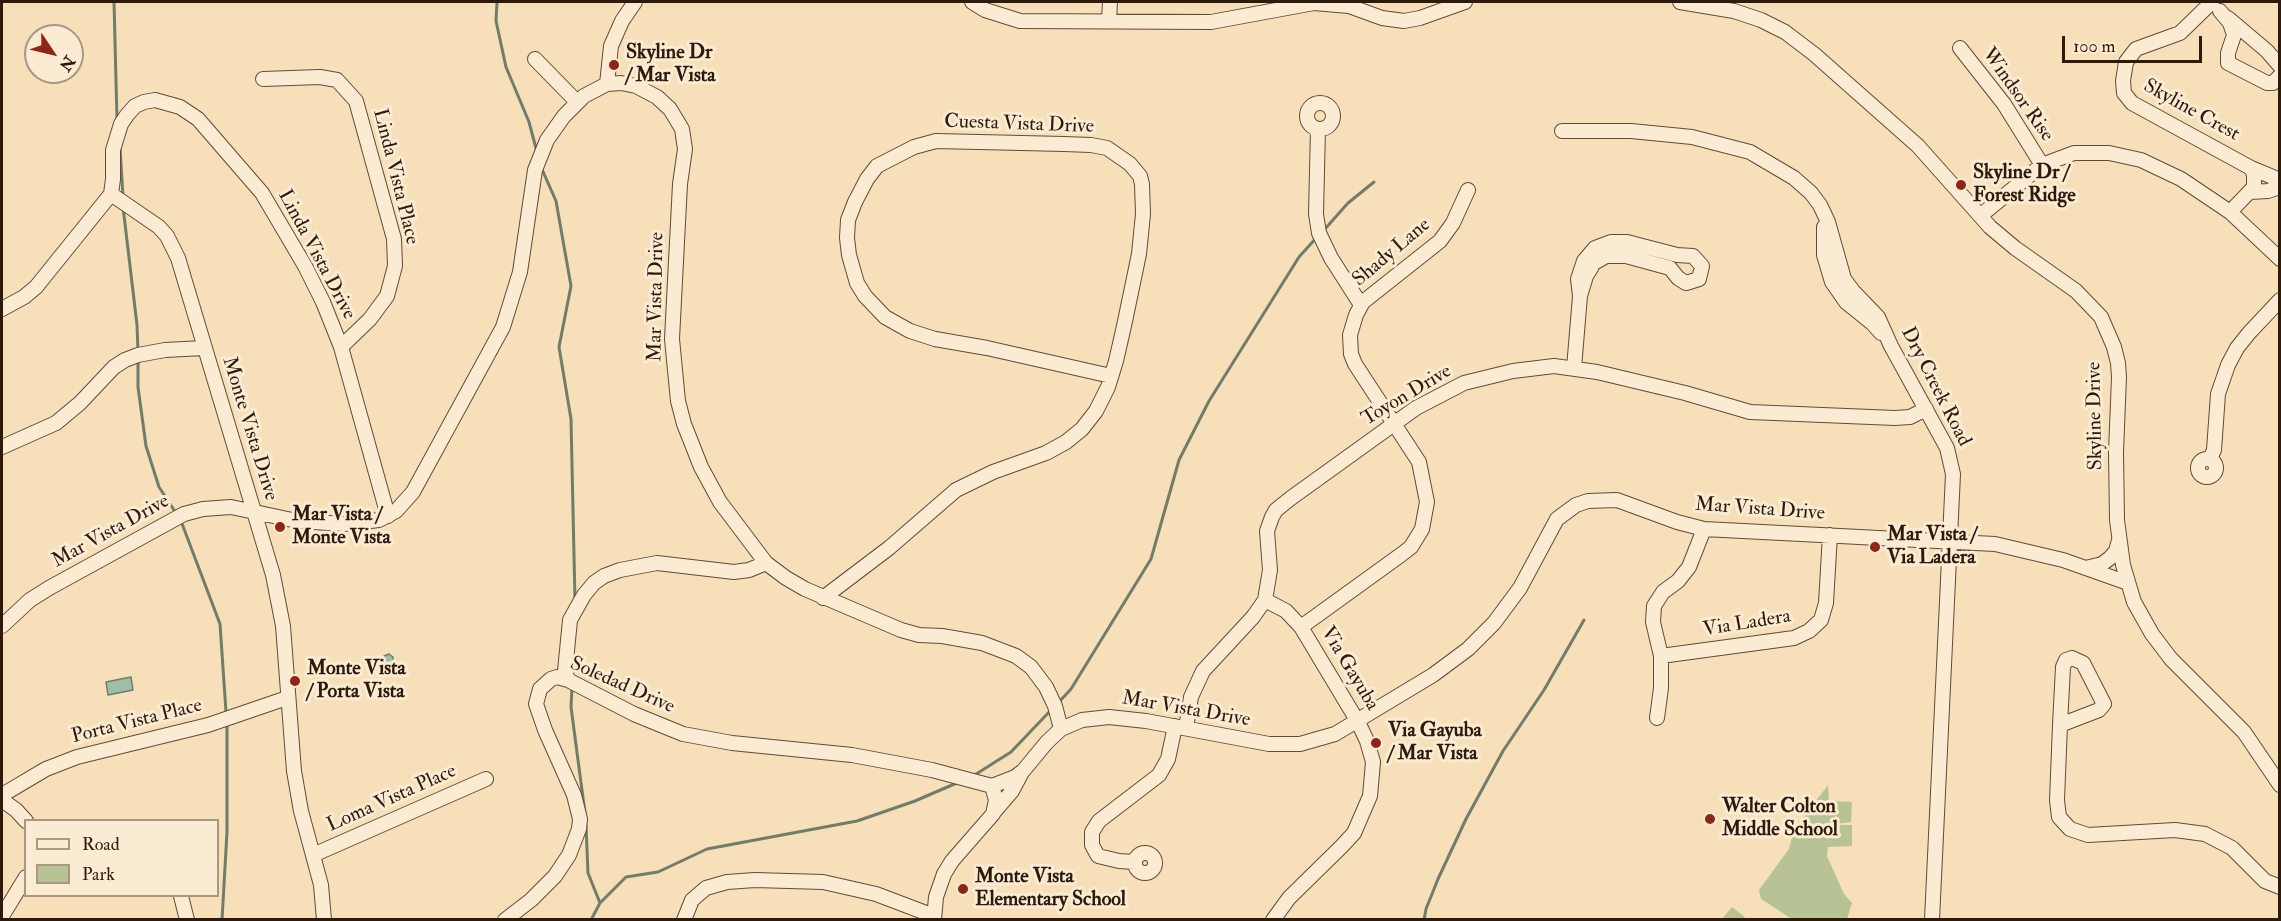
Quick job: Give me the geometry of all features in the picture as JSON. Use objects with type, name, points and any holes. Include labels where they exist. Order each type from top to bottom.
[{"type":"street","points":[[607,84],[611,46],[622,21],[635,2]]},
{"type":"street","points":[[972,2],[985,10],[1020,21],[1211,22],[1314,3],[1349,6],[1382,18],[1404,21],[1420,18],[1465,2]]},
{"type":"street","points":[[1109,20],[1110,2]]},
{"type":"street","name":"Skyline Drive","points":[[1680,2],[1734,11],[1761,20],[1785,32],[1814,54],[1918,146],[1980,216],[2015,248],[2076,291],[2101,317],[2114,347],[2119,377],[2116,452],[2119,540],[2134,602],[2152,634],[2171,659],[2244,732],[2280,785]]},
{"type":"street","points":[[2214,5],[2267,51],[2280,66]]},
{"type":"street","points":[[2214,5],[2230,23],[2234,35],[2228,53],[2228,63],[2267,83],[2273,83],[2280,76]]},
{"type":"street","name":"Skyline Crest","points":[[2214,5],[2174,37],[2145,45],[2130,56],[2123,70],[2124,93],[2132,103],[2143,110],[2251,168],[2255,181],[2250,192]]},
{"type":"street","name":"Windsor Rise","points":[[1960,48],[2004,104],[2042,165]]},
{"type":"street","points":[[535,59],[577,102]]},
{"type":"street","name":"Linda Vista Place","points":[[263,78],[320,76],[337,80],[356,101],[394,239],[395,266],[387,296],[370,319],[341,347]]},
{"type":"street","name":"Mar Vista Drive","points":[[2,626],[30,600],[49,588],[183,514],[203,509],[231,507],[322,524],[365,523],[388,516],[403,504],[413,492],[503,327],[520,272],[538,158],[555,127],[577,102],[588,93],[607,84],[621,83],[650,92],[670,109],[682,129],[685,149],[680,184],[672,339],[678,401],[700,467],[720,502],[766,562],[786,578],[823,597],[901,630],[919,635],[942,636],[982,643],[1016,656],[1031,668],[1046,687],[1055,706],[1061,729],[1082,720],[1109,717],[1288,746],[1328,737],[1358,722],[1446,666],[1482,636],[1520,588],[1557,519],[1576,505],[1603,499],[1617,500],[1677,522],[1704,529],[1985,543],[2063,560],[2128,583]]},
{"type":"street","name":"Linda Vista Drive","points":[[111,194],[114,179],[111,162],[115,136],[120,124],[135,106],[155,100],[189,112],[250,179],[273,210],[323,302],[341,347],[388,516]]},
{"type":"street","points":[[1318,129],[1316,214],[1319,233],[1331,258],[1361,305]]},
{"type":"street","name":"Dry Creek Road","points":[[1562,131],[1664,133],[1692,136],[1740,148],[1765,159],[1794,178],[1811,193],[1823,212],[1844,279],[1878,317],[1891,346],[1947,448],[1952,465],[1932,920]]},
{"type":"street","name":"Cuesta Vista Drive","points":[[823,597],[890,548],[956,490],[993,472],[1046,453],[1075,436],[1103,399],[1111,376],[1124,326],[1139,254],[1143,214],[1140,176],[1130,164],[1107,148],[1091,145],[936,141],[904,151],[885,160],[873,171],[851,211],[847,238],[857,283],[865,296],[885,317],[910,331],[935,339],[1007,352],[1111,376]]},
{"type":"street","points":[[1980,216],[2027,175],[2042,165],[2066,156],[2086,152],[2126,156],[2141,160],[2181,179],[2230,212],[2280,259]]},
{"type":"street","points":[[2251,168],[2280,180]]},
{"type":"street","points":[[2230,212],[2250,192],[2268,191],[2280,187]]},
{"type":"street","name":"Shady Lane","points":[[1301,627],[1411,547],[1422,529],[1427,510],[1419,462],[1360,373],[1351,354],[1350,335],[1361,305],[1372,293],[1406,270],[1440,241],[1453,223],[1468,190]]},
{"type":"street","points":[[2,309],[24,297],[36,287],[111,194]]},
{"type":"street","name":"Monte Vista Drive","points":[[111,194],[159,227],[167,236],[178,258],[254,512],[278,598],[283,626],[287,698],[297,792],[322,893],[324,920]]},
{"type":"street","points":[[1575,368],[1580,296],[1578,279],[1584,261],[1595,248],[1611,242],[1628,242],[1677,255],[1693,256],[1702,266],[1699,279],[1686,283],[1664,266],[1626,256],[1605,256],[1590,268],[1580,296]]},
{"type":"street","points":[[2210,459],[2214,450],[2218,394],[2228,365],[2237,348],[2249,333],[2280,300]]},
{"type":"street","points":[[2,447],[56,423],[125,360],[165,350],[204,348]]},
{"type":"street","name":"Toyon Drive","points":[[1134,862],[1098,856],[1092,845],[1092,832],[1099,821],[1159,775],[1168,759],[1203,671],[1253,617],[1265,600],[1270,570],[1267,531],[1276,510],[1416,408],[1464,383],[1496,374],[1554,366],[1575,368],[1685,393],[1750,412],[1895,418],[1910,417],[1926,409]]},
{"type":"street","points":[[1657,718],[1661,688],[1661,656],[1653,622],[1654,606],[1663,592],[1678,581],[1689,567],[1704,529]]},
{"type":"street","name":"Via Ladera","points":[[1661,656],[1794,638],[1809,631],[1821,620],[1826,603],[1830,535]]},
{"type":"street","points":[[2086,568],[2102,564],[2116,551],[2119,540]]},
{"type":"street","points":[[568,680],[566,644],[570,620],[584,596],[604,576],[620,570],[657,563],[734,572],[749,570],[766,562]]},
{"type":"street","points":[[2086,568],[2134,602]]},
{"type":"street","name":"Via Gayuba","points":[[1265,600],[1286,610],[1301,627],[1358,722],[1373,762],[1372,786],[1366,807],[1348,841],[1295,891],[1273,920]]},
{"type":"street","points":[[546,682],[566,644]]},
{"type":"street","points":[[2060,725],[2098,710],[2104,704],[2083,663],[2072,658],[2067,660],[2063,667],[2060,725],[2057,800],[2059,817],[2070,829],[2088,835],[2168,830],[2187,830],[2205,834],[2232,848],[2265,881],[2280,888]]},
{"type":"street","name":"Soledad Drive","points":[[505,920],[531,900],[555,876],[569,855],[579,829],[580,819],[574,795],[538,711],[537,697],[546,682],[557,677],[568,680],[634,714],[683,734],[732,743],[862,757],[932,770],[992,786]]},
{"type":"street","name":"Porta Vista Place","points":[[2,795],[46,769],[77,757],[219,722],[287,698]]},
{"type":"street","points":[[684,920],[692,900],[706,888],[727,882],[755,880],[823,882],[876,894],[934,918],[938,889],[944,874],[1012,790],[1023,771],[1061,729]]},
{"type":"street","points":[[993,814],[996,800],[992,786],[1015,777],[1023,771]]},
{"type":"street","name":"Loma Vista Place","points":[[313,855],[486,779]]},
{"type":"street","points":[[2,800],[24,819]]},
{"type":"street","points":[[2,916],[24,880]]},
{"type":"street","points":[[182,897],[187,920]]},
{"type":"green space","points":[[1828,785],[1829,801],[1852,802],[1851,822],[1828,825],[1852,825],[1852,846],[1828,847],[1827,856],[1844,894],[1852,903],[1847,919],[1792,919],[1761,899],[1759,890],[1789,849],[1794,830]]},
{"type":"green space","points":[[1732,907],[1745,917],[1743,919],[1722,919]]},
{"type":"shaded area","points":[[389,654],[393,657],[396,669],[385,674],[383,660],[384,656]]},
{"type":"shaded area","points":[[131,677],[133,690],[108,695],[106,682]]},
{"type":"waterway","points":[[114,2],[117,120]]},
{"type":"waterway","points":[[497,2],[496,21],[506,67],[529,122],[537,152]]},
{"type":"waterway","points":[[120,147],[123,197]]},
{"type":"waterway","points":[[541,167],[556,201],[571,286],[559,347],[571,419],[575,601]]},
{"type":"waterway","points":[[1324,230],[1348,203],[1374,182]]},
{"type":"waterway","points":[[123,207],[138,352]]},
{"type":"waterway","points":[[1059,702],[1071,689],[1151,559],[1179,460],[1209,401],[1299,257],[1317,237]]},
{"type":"waterway","points":[[138,359],[138,387],[146,446],[159,487],[176,513]]},
{"type":"waterway","points":[[181,521],[220,624],[226,712]]},
{"type":"waterway","points":[[1424,920],[1438,879],[1466,819],[1503,751],[1544,690],[1584,620]]},
{"type":"waterway","points":[[572,675],[573,658]]},
{"type":"waterway","points":[[572,688],[571,707],[585,813]]},
{"type":"waterway","points":[[973,776],[1011,752],[1052,709]]},
{"type":"waterway","points":[[222,920],[227,832],[227,727]]},
{"type":"waterway","points":[[591,920],[600,903],[626,877],[658,872],[707,849],[857,821],[915,801],[959,782]]},
{"type":"waterway","points":[[586,825],[588,873],[600,903]]},
{"type":"place","name":"Skyline Dr / Mar Vista","points":[[614,65]]},
{"type":"place","name":"Skyline Dr / Forest Ridge","points":[[1961,185]]},
{"type":"place","name":"Mar Vista / Monte Vista","points":[[280,527]]},
{"type":"place","name":"Mar Vista / Via Ladera","points":[[1875,547]]},
{"type":"place","name":"Monte Vista / Porta Vista","points":[[295,681]]},
{"type":"place","name":"Via Gayuba / Mar Vista","points":[[1376,743]]},
{"type":"place","name":"Walter Colton Middle School","points":[[1710,819]]},
{"type":"place","name":"Monte Vista Elementary School","points":[[963,889]]}]
